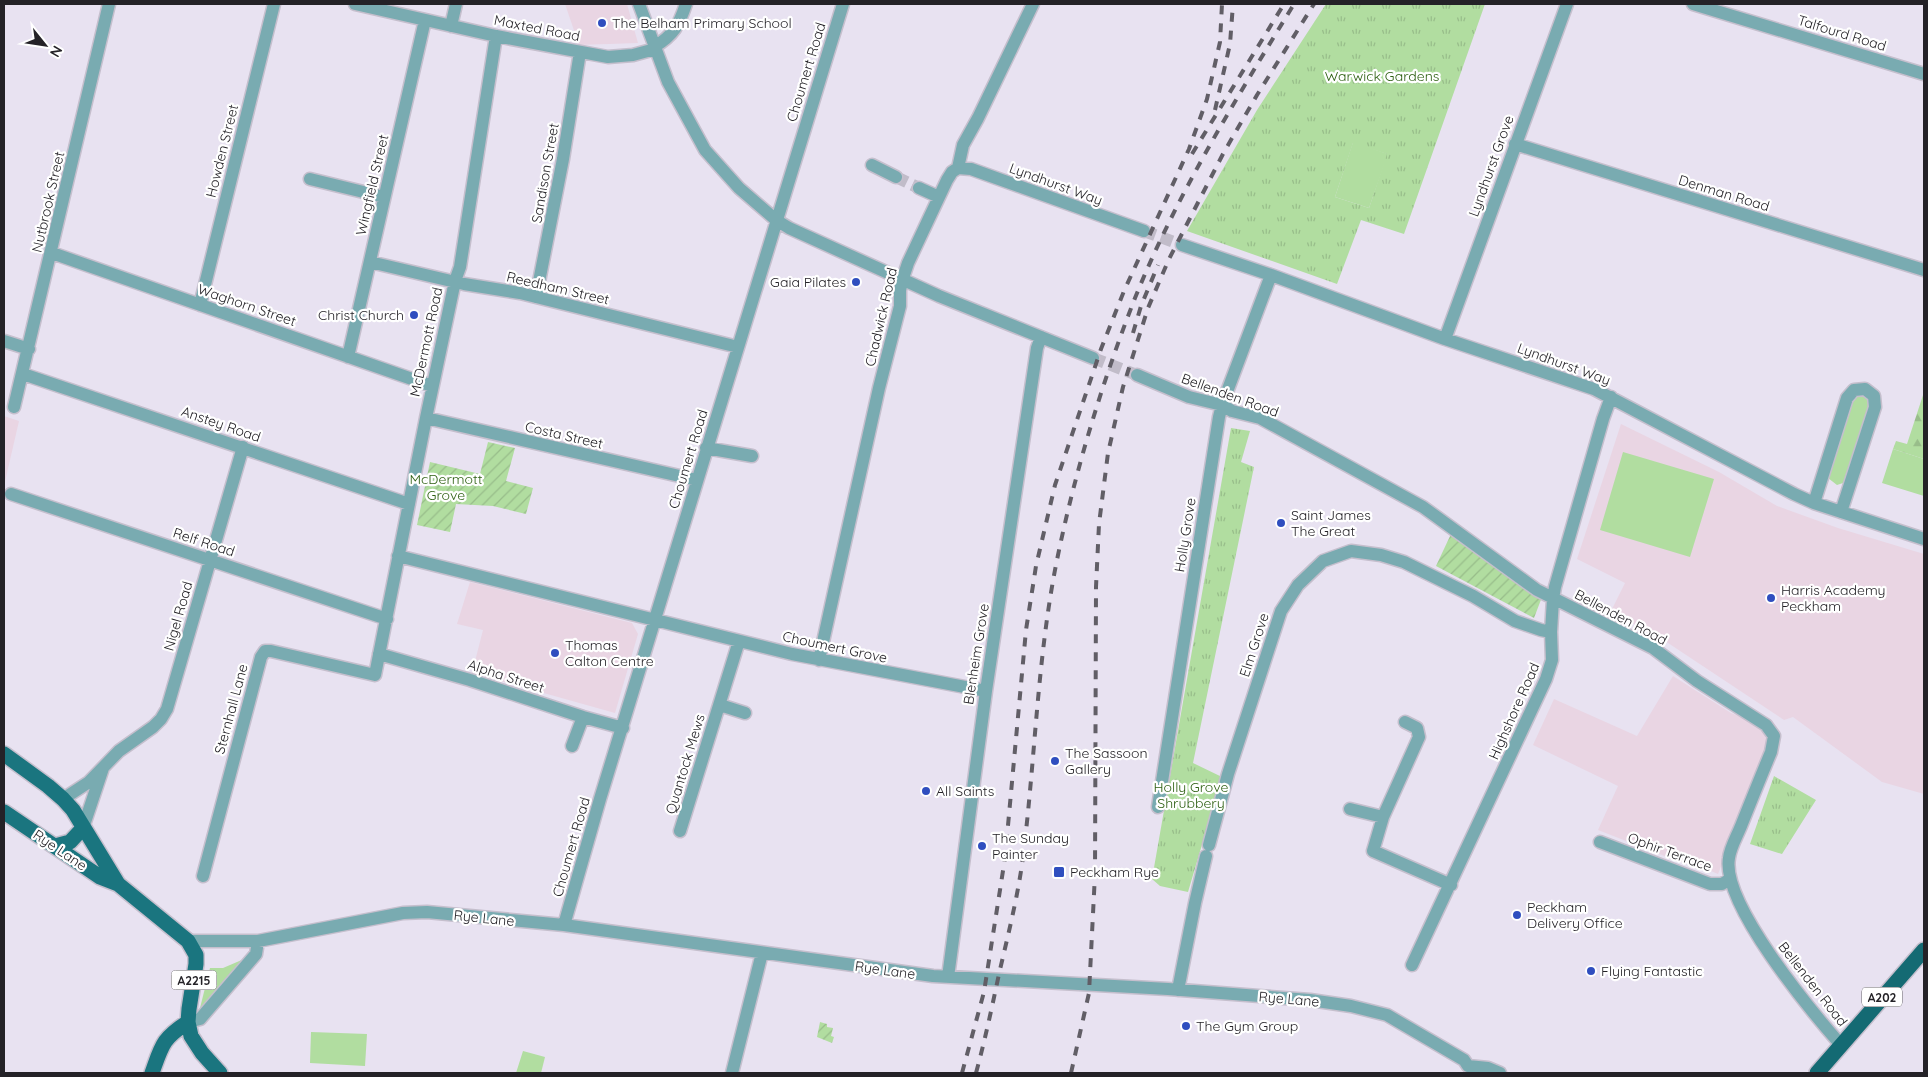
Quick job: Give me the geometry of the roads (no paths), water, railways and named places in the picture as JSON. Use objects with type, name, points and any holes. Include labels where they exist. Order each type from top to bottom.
[{"type":"highway","name":"A202","points":[[1817,1073],[1924,950]]},
{"type":"main road","points":[[4,754],[63,799]]},
{"type":"main road","name":"Rye Lane","points":[[63,799],[73,810],[118,884]]},
{"type":"main road","name":"Rye Lane","points":[[4,812],[100,877],[118,884],[188,941]]},
{"type":"main road","points":[[55,846],[70,842],[83,828]]},
{"type":"main road","name":"A2215","points":[[188,941],[196,954],[188,1022],[191,1036],[202,1053],[220,1073]]},
{"type":"main road","points":[[152,1073],[162,1045],[171,1033],[188,1022]]},
{"type":"street","name":"Nutbrook Street","points":[[14,407],[52,253],[109,4]]},
{"type":"street","name":"Howden Street","points":[[200,305],[274,4]]},
{"type":"street","name":"Maxted Road","points":[[355,4],[496,36],[580,52],[621,57],[655,48]]},
{"type":"street","points":[[451,26],[456,4]]},
{"type":"street","points":[[639,4],[668,82],[705,150],[739,188],[776,220],[789,228],[903,278],[939,296],[1093,358]]},
{"type":"street","points":[[655,48],[670,38],[686,4]]},
{"type":"street","name":"Choumert Road","points":[[564,925],[706,448],[773,236],[776,220],[843,4]]},
{"type":"street","name":"Chadwick Road","points":[[819,660],[879,388],[900,306],[900,290],[903,278],[908,263],[939,197],[952,172],[958,168],[963,145],[1033,4]]},
{"type":"street","name":"Lyndhurst Grove","points":[[1445,338],[1567,4]]},
{"type":"street","name":"Talfourd Road","points":[[1693,4],[1924,74]]},
{"type":"street","name":"Wingfield Street","points":[[348,357],[425,20]]},
{"type":"street","name":"McDermott Road","points":[[379,654],[432,386],[464,248],[496,36]]},
{"type":"street","name":"Sandison Street","points":[[536,298],[563,160],[580,52]]},
{"type":"street","name":"Denman Road","points":[[1515,144],[1924,270]]},
{"type":"street","points":[[872,165],[896,177]]},
{"type":"street","name":"Lyndhurst Way","points":[[958,168],[971,169],[1144,231]]},
{"type":"street","points":[[310,179],[384,197]]},
{"type":"street","points":[[919,188],[939,197]]},
{"type":"street","name":"Lyndhurst Way","points":[[1182,245],[1445,338],[1594,388],[1814,503],[1924,539]]},
{"type":"street","name":"Waghorn Street","points":[[52,253],[432,386]]},
{"type":"street","name":"Reedham Street","points":[[370,262],[520,293],[738,347]]},
{"type":"street","name":"Holly Grove","points":[[1158,807],[1216,432],[1222,405],[1271,275]]},
{"type":"street","name":"Blenheim Grove","points":[[948,977],[986,691],[1037,348],[1041,337]]},
{"type":"street","points":[[4,341],[29,349]]},
{"type":"street","name":"Anstey Road","points":[[23,374],[409,504]]},
{"type":"street","name":"Bellenden Road","points":[[1137,375],[1189,397],[1222,405],[1232,411],[1260,418],[1423,507],[1537,590],[1653,648],[1697,681],[1766,726],[1774,736],[1771,752],[1728,858],[1730,879],[1759,938],[1774,962],[1841,1044]]},
{"type":"street","points":[[1814,503],[1847,398],[1854,390],[1865,389],[1874,396],[1875,407],[1841,512]]},
{"type":"street","name":"Highshore Road","points":[[1412,965],[1546,680],[1552,660],[1553,599],[1603,418],[1611,397]]},
{"type":"street","name":"Costa Street","points":[[426,418],[697,480]]},
{"type":"street","name":"Nigel Road","points":[[103,768],[119,751],[162,719],[167,708],[242,447]]},
{"type":"street","points":[[706,448],[752,456]]},
{"type":"street","name":"Relf Road","points":[[11,494],[387,619]]},
{"type":"street","name":"Elm Grove","points":[[1178,990],[1194,903],[1228,774],[1281,610],[1298,585],[1323,561],[1352,552],[1381,554],[1404,562],[1473,596],[1515,621],[1551,632]]},
{"type":"street","points":[[398,556],[654,621]]},
{"type":"street","name":"Choumert Grove","points":[[654,621],[819,660],[986,691]]},
{"type":"street","name":"Quantock Mews","points":[[680,831],[739,641]]},
{"type":"street","name":"Sternhall Lane","points":[[203,876],[240,733],[261,657],[265,651],[375,675],[379,654]]},
{"type":"street","name":"Alpha Street","points":[[379,654],[470,680],[622,728]]},
{"type":"street","name":"Quantock Mews","points":[[720,705],[745,713]]},
{"type":"street","points":[[572,746],[583,717]]},
{"type":"street","points":[[1405,722],[1417,728],[1419,737],[1383,817],[1374,851],[1451,885]]},
{"type":"street","points":[[63,799],[79,790],[103,768]]},
{"type":"street","points":[[83,828],[103,768]]},
{"type":"street","points":[[1350,809],[1383,817]]},
{"type":"street","name":"Ophir Terrace","points":[[1600,842],[1710,884],[1722,884],[1730,879]]},
{"type":"street","name":"Rye Lane","points":[[188,941],[258,941],[403,913],[427,912],[564,925],[762,954],[948,977],[1178,990],[1310,1000],[1366,1009],[1387,1015],[1464,1060],[1467,1070],[1488,1068],[1500,1073]]},
{"type":"street","points":[[188,1022],[200,1019],[256,954],[258,941]]},
{"type":"street","points":[[732,1073],[762,954]]},
{"type":"tunnel","points":[[896,177],[919,188]]},
{"type":"tunnel","points":[[1144,231],[1182,245]]},
{"type":"tunnel","points":[[1093,358],[1137,375]]},
{"type":"railway","points":[[962,1073],[984,992],[1005,858],[1026,630],[1036,566],[1055,485],[1101,349],[1124,291],[1189,149],[1207,99],[1220,42],[1222,4]]},
{"type":"railway","points":[[1215,110],[1230,44],[1233,4]]},
{"type":"railway","points":[[1192,154],[1284,4]]},
{"type":"railway","points":[[976,1073],[1021,872],[1044,641],[1055,570],[1070,501],[1099,398],[1135,298],[1169,222],[1208,148],[1294,4]]},
{"type":"railway","points":[[1071,1073],[1089,993],[1095,874],[1096,587],[1099,524],[1108,453],[1123,387],[1148,308],[1169,259],[1224,152],[1314,4]]},
{"type":"railway","points":[[1133,333],[1141,306],[1158,265]]},
{"type":"place","name":"The Belham Primary School","points":[[602,23]]},
{"type":"place","name":"Gaia Pilates","points":[[856,282]]},
{"type":"place","name":"Christ Church","points":[[414,315]]},
{"type":"place","name":"Saint James The Great","points":[[1281,523]]},
{"type":"place","name":"Harris Academy Peckham","points":[[1771,598]]},
{"type":"place","name":"Thomas Calton Centre","points":[[555,653]]},
{"type":"place","name":"The Sassoon Gallery","points":[[1055,761]]},
{"type":"place","name":"All Saints","points":[[926,791]]},
{"type":"place","name":"The Sunday Painter","points":[[982,846]]},
{"type":"place","name":"Peckham Rye","points":[[1059,872]]},
{"type":"place","name":"Peckham Delivery Office","points":[[1517,915]]},
{"type":"place","name":"Flying Fantastic","points":[[1591,971]]},
{"type":"place","name":"The Gym Group","points":[[1186,1026]]},
{"type":"park label","name":"Warwick Gardens","points":[[1382,76]]},
{"type":"park label","name":"McDermott Grove","points":[[446,488]]},
{"type":"park label","name":"Holly Grove Shrubbery","points":[[1191,796]]}]
